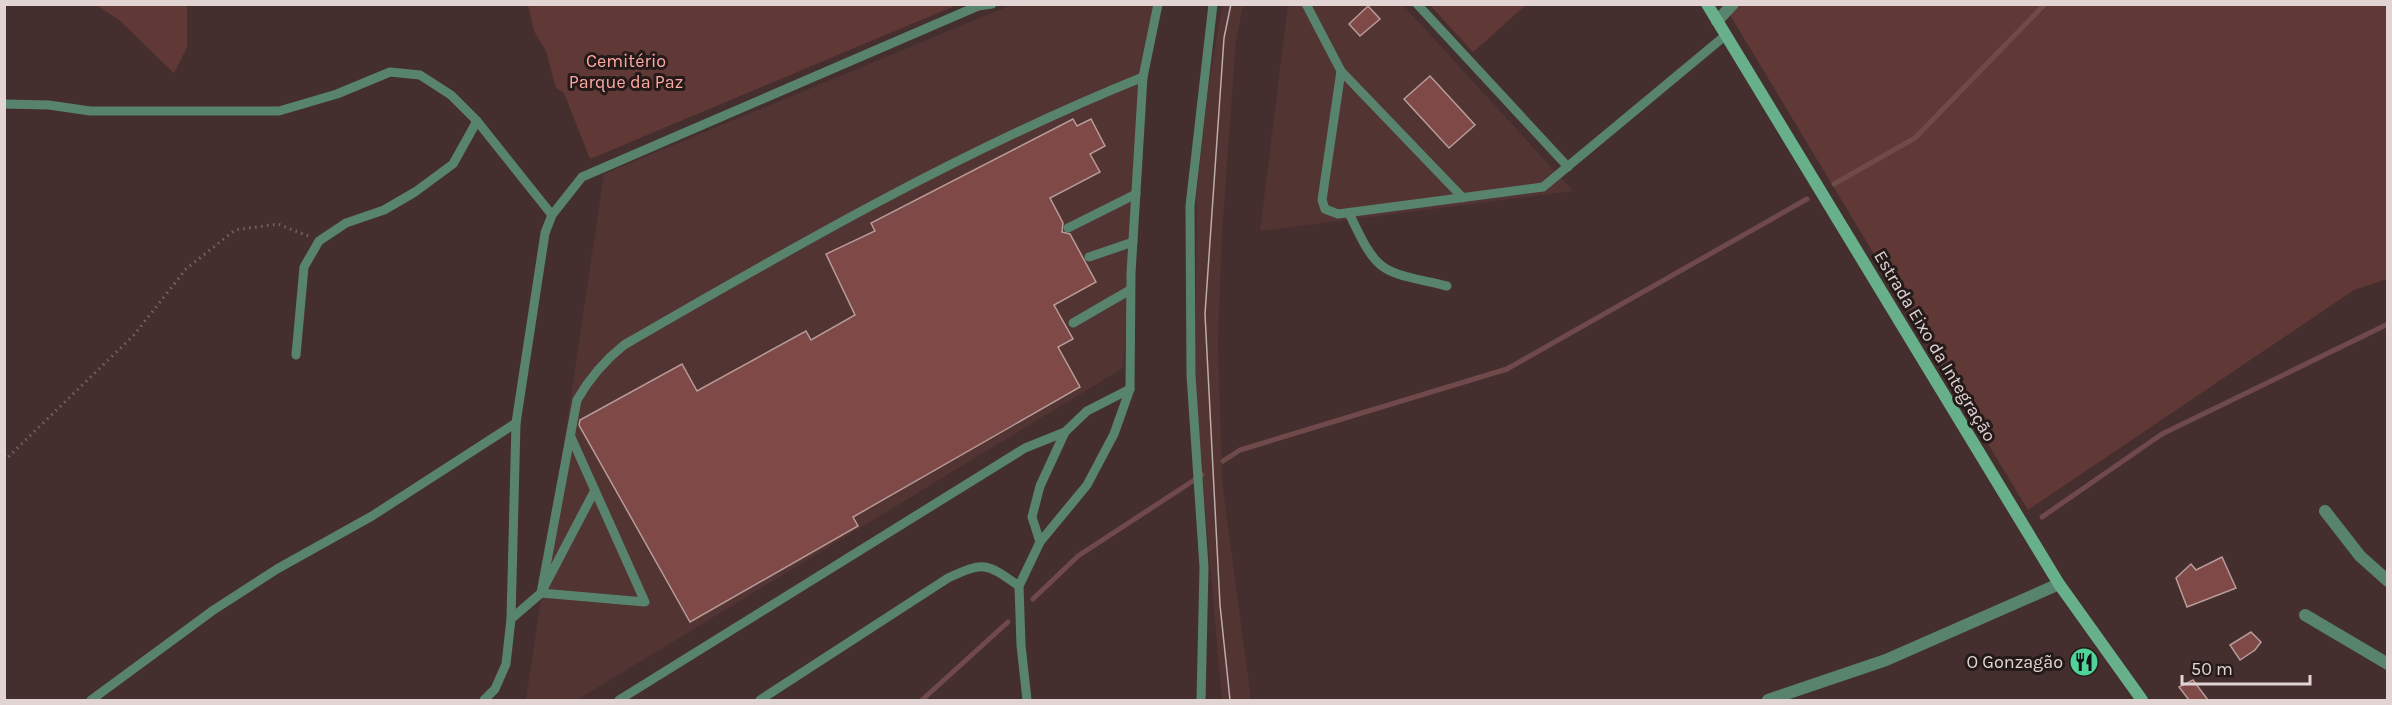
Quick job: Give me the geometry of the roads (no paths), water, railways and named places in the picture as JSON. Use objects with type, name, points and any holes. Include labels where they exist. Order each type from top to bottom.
[{"type":"main road","name":"Estrada Eixo da Integração","points":[[1707,4],[2059,584],[2142,700]]},
{"type":"street","points":[[1717,21],[1733,4]]},
{"type":"street","points":[[2325,511],[2360,556],[2388,581]]},
{"type":"street","points":[[1768,700],[1886,660],[2059,584]]},
{"type":"street","points":[[2305,615],[2388,664]]},
{"type":"lane","points":[[484,700],[495,689],[506,664],[511,619],[516,423],[545,233],[552,215],[582,177],[978,6],[992,4]]},
{"type":"lane","points":[[1027,700],[1021,645],[1020,586],[1040,542],[1087,485],[1114,434],[1130,389],[1133,242],[1143,77],[1158,4]]},
{"type":"lane","points":[[1201,700],[1204,567],[1191,375],[1190,206],[1213,4]]},
{"type":"lane","points":[[1306,4],[1341,71],[1463,198]]},
{"type":"lane","points":[[1417,4],[1568,167]]},
{"type":"lane","points":[[1341,71],[1322,200],[1330,213],[1349,213],[1543,187],[1726,35]]},
{"type":"lane","points":[[4,104],[49,105],[90,111],[279,111],[337,94],[390,72],[420,75],[451,95],[477,121],[552,215]]},
{"type":"lane","points":[[541,592],[577,400],[586,384],[607,358],[624,345],[895,192],[1061,110],[1143,77]]},
{"type":"lane","points":[[296,355],[304,267],[320,241],[346,223],[384,210],[415,192],[453,164],[477,121]]},
{"type":"lane","points":[[1068,228],[1136,194]]},
{"type":"lane","points":[[1349,213],[1373,261],[1387,272],[1447,285]]},
{"type":"lane","points":[[1089,257],[1133,242]]},
{"type":"lane","points":[[1073,323],[1131,290]]},
{"type":"lane","points":[[1040,542],[1032,517],[1040,486],[1065,432],[1087,411],[1130,389]]},
{"type":"lane","points":[[91,700],[222,605],[277,569],[372,516],[516,423]]},
{"type":"lane","points":[[619,700],[1025,448],[1065,432]]},
{"type":"lane","points":[[541,592],[645,602],[571,437]]},
{"type":"lane","points":[[511,619],[541,592],[595,490]]},
{"type":"lane","points":[[760,700],[948,578],[976,565],[993,568],[1020,586]]},
{"type":"waterway","points":[[1834,184],[1915,138],[2045,4]]},
{"type":"waterway","points":[[1223,461],[1240,450],[1507,369],[1807,199]]},
{"type":"waterway","points":[[2042,517],[2162,434],[2388,324]]},
{"type":"waterway","points":[[1033,599],[1078,556],[1202,475]]},
{"type":"waterway","points":[[922,700],[1008,622]]},
{"type":"tram line","points":[[1230,700],[1220,605],[1205,314],[1224,38],[1231,4]]},
{"type":"place","name":"O Gonzagão","points":[[2084,662]]},
{"type":"park label","name":"Cemitério Parque da Paz","points":[[626,71]]}]
